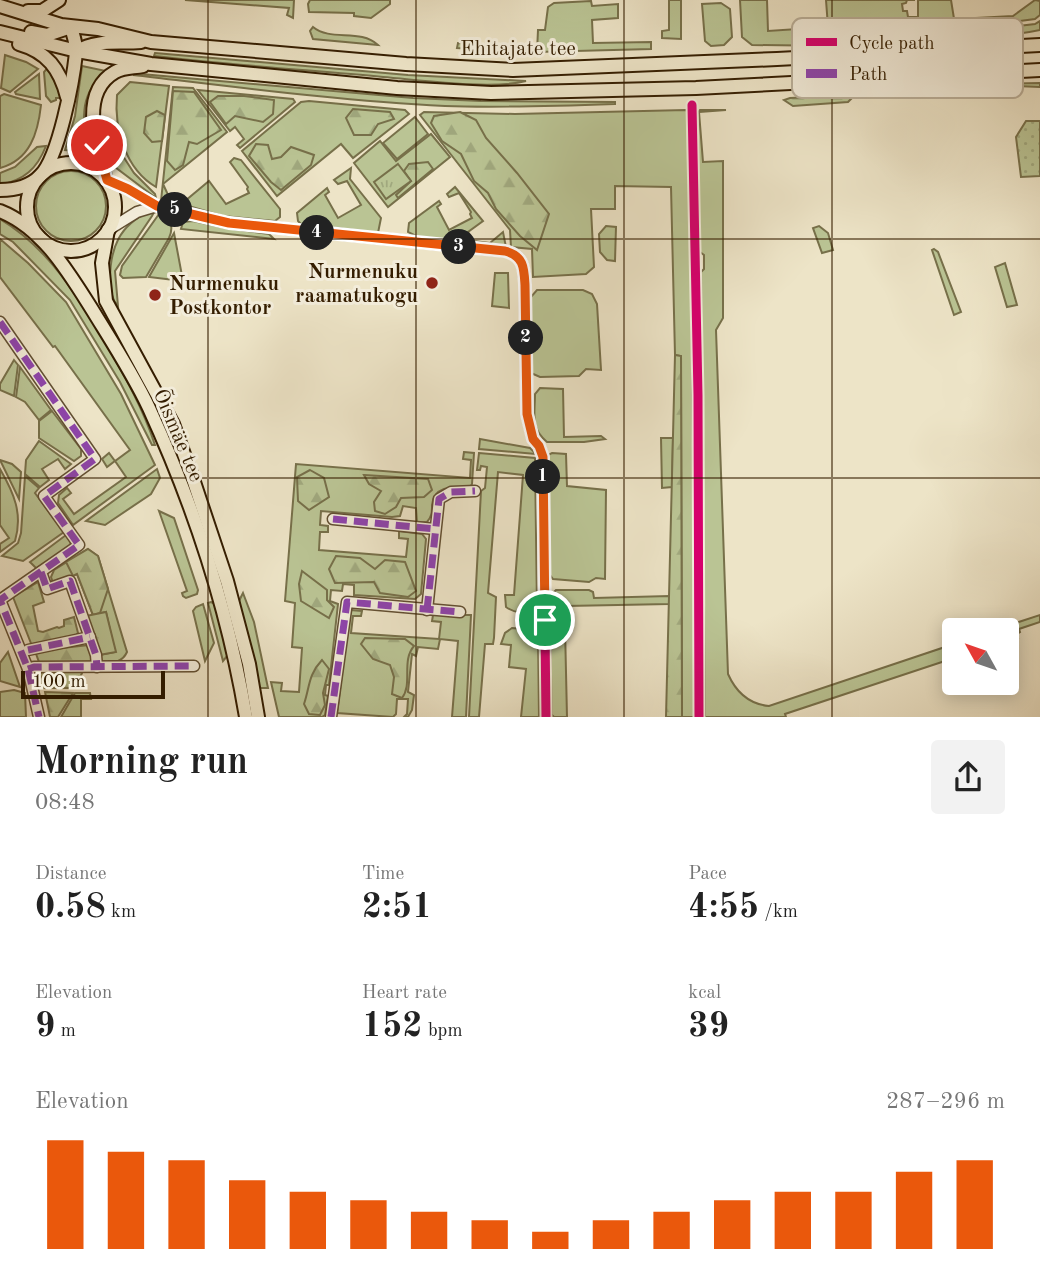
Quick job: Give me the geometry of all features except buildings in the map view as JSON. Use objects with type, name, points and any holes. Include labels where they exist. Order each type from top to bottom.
[{"type":"main road","points":[[16,10],[43,11],[59,0]]},
{"type":"main road","name":"Ehitajate tee","points":[[0,6],[71,26],[98,29],[151,42],[406,64],[513,70],[792,58]]},
{"type":"main road","points":[[0,32],[22,30],[47,35],[71,26],[77,51],[68,99],[49,161],[30,190],[27,207],[31,223],[40,237],[54,247],[80,250],[96,243],[108,230],[114,218],[115,205],[97,145],[93,111],[97,90],[106,78],[118,70],[151,64]]},
{"type":"main road","points":[[0,32],[19,44],[38,51],[50,61],[60,76],[68,99]]},
{"type":"main road","name":"Ehitajate tee","points":[[0,32],[77,51],[151,64],[397,88],[491,93],[792,83]]},
{"type":"main road","points":[[1024,46],[1040,37]]},
{"type":"main road","points":[[77,51],[98,43],[151,42]]},
{"type":"main road","name":"Ehitajate tee","points":[[1024,46],[1040,45]]},
{"type":"main road","points":[[0,190],[14,190],[57,165],[78,163],[91,167],[107,180]]},
{"type":"main road","name":"Õismäe tee","points":[[0,211],[23,223],[40,237],[86,300],[123,359],[149,408],[183,490],[219,594],[237,666],[246,717]]},
{"type":"main road","name":"Õismäe tee","points":[[108,230],[102,262],[106,301],[173,424],[194,479],[227,581],[249,664],[258,717]]},
{"type":"street","points":[[107,180],[157,206],[229,223],[505,251],[520,258],[524,266],[525,285],[527,414],[533,439],[543,457],[547,717]]},
{"type":"street","points":[[108,230],[136,212],[157,206]]},
{"type":"street","points":[[0,323],[95,460],[44,496],[79,545],[0,600],[28,669],[38,717]]},
{"type":"street","points":[[427,610],[439,499],[451,492],[475,491]]},
{"type":"street","points":[[334,519],[435,529]]},
{"type":"street","points":[[41,572],[47,589],[70,581],[96,655],[97,667]]},
{"type":"street","points":[[331,717],[347,602],[460,612]]},
{"type":"street","points":[[28,650],[90,637]]},
{"type":"street","points":[[28,669],[194,666]]},
{"type":"green space","points":[[185,0],[294,0],[293,18],[287,15],[289,8]]},
{"type":"green space","points":[[310,0],[390,0],[390,4],[371,18],[354,16],[354,13],[309,12]]},
{"type":"green space","points":[[669,0],[681,0],[681,39],[662,38],[662,31],[669,30]]},
{"type":"green space","points":[[740,0],[767,0],[768,31],[792,29],[792,45],[752,45],[742,37]]},
{"type":"green space","points":[[826,0],[907,0],[902,4],[903,11],[907,11],[908,17],[918,17],[918,0],[951,0],[954,18],[827,18]]},
{"type":"green space","points":[[1035,0],[1040,1],[1040,15],[1035,19],[976,18],[1013,16]]},
{"type":"green space","points":[[591,1],[592,6],[618,4],[618,18],[592,20],[593,43],[651,42],[651,49],[537,52],[538,30],[545,30],[548,7],[554,3]]},
{"type":"green space","points":[[721,3],[730,9],[732,37],[724,45],[711,46],[705,41],[702,4]]},
{"type":"green space","points":[[1040,21],[1040,30],[1023,33],[1023,25]]},
{"type":"green space","points":[[313,27],[328,34],[363,37],[378,45],[313,39],[310,31]]},
{"type":"green space","points":[[458,43],[528,47],[528,52],[457,48]]},
{"type":"green space","points":[[155,53],[408,75],[526,81],[494,85],[456,83],[183,59],[154,56]]},
{"type":"green space","points":[[5,55],[38,69],[10,92],[1,88]]},
{"type":"green space","points":[[49,66],[60,92],[60,98],[51,102],[46,96],[44,72]]},
{"type":"green space","points":[[82,66],[106,71],[91,89],[85,108],[88,152],[65,150],[75,116]]},
{"type":"green space","points":[[39,74],[40,99],[16,94],[15,92]]},
{"type":"green space","points":[[133,75],[413,98],[615,104],[487,107],[406,104]]},
{"type":"green space","points":[[130,82],[169,86],[156,187],[136,170],[120,134],[117,95]]},
{"type":"green space","points":[[1023,83],[1040,83],[1040,87],[1023,86]]},
{"type":"green space","points":[[173,87],[193,88],[227,132],[163,184],[169,197],[166,201],[161,201]]},
{"type":"green space","points":[[198,90],[293,99],[295,102],[240,148],[237,145],[244,139],[235,127],[230,131]]},
{"type":"green space","points":[[173,91],[194,92],[221,130],[197,144],[189,142],[183,165],[175,170],[167,161]]},
{"type":"green space","points":[[4,94],[41,105],[38,126],[31,144],[19,159],[0,168],[0,96]]},
{"type":"green space","points":[[218,96],[274,100],[273,114],[263,122],[235,116],[226,124],[210,102]]},
{"type":"green space","points":[[852,98],[848,102],[793,106],[784,100]]},
{"type":"green space","points":[[301,102],[405,110],[409,114],[353,158],[341,144],[277,196],[242,151]]},
{"type":"green space","points":[[353,109],[390,112],[394,119],[378,124],[371,135],[354,135],[346,118]]},
{"type":"green space","points":[[686,110],[690,170],[696,717],[682,717],[681,356],[675,355],[671,187],[615,186],[615,209],[591,209],[594,267],[586,274],[533,277],[532,249],[511,247],[510,230],[420,115],[424,112],[515,114]]},
{"type":"green space","points":[[700,110],[726,110],[699,112],[703,162],[723,161],[723,318],[716,330],[728,674],[744,696],[755,703],[769,706],[942,648],[942,662],[785,714],[786,717],[705,717],[701,272],[704,269],[704,255],[700,252],[696,115]]},
{"type":"green space","points":[[157,111],[165,115],[162,141],[152,142],[144,133],[146,117]]},
{"type":"green space","points":[[460,112],[476,120],[486,138],[549,214],[537,250],[520,236],[496,209],[488,193],[474,181],[461,154],[442,141],[431,123],[434,116]]},
{"type":"green space","points":[[415,117],[428,134],[397,159],[383,143]]},
{"type":"green space","points":[[1026,121],[1040,121],[1040,176],[1021,177],[1016,137]]},
{"type":"green space","points":[[431,134],[450,157],[388,207],[354,163],[380,141],[396,161]]},
{"type":"green space","points":[[256,144],[268,145],[272,159],[281,157],[291,147],[314,155],[311,165],[281,190],[249,156]]},
{"type":"green space","points":[[46,146],[29,172],[23,177],[0,185],[0,173],[15,167],[37,147]]},
{"type":"green space","points":[[112,150],[121,153],[156,198],[111,164],[106,156],[109,156]]},
{"type":"green space","points":[[234,158],[241,160],[280,209],[280,217],[275,221],[223,216],[185,205],[185,201],[209,181],[226,204],[249,193],[248,187],[230,162]]},
{"type":"green space","points":[[428,162],[433,169],[398,198],[396,195],[411,181],[404,171],[409,164]]},
{"type":"green space","points":[[398,164],[411,181],[386,199],[374,182]]},
{"type":"green space","points":[[351,168],[350,179],[381,218],[378,233],[301,224],[297,213],[327,188],[329,192],[325,195],[338,218],[361,205],[347,181],[338,184],[334,180]]},
{"type":"green space","points":[[71,171],[96,181],[106,206],[96,231],[71,241],[46,231],[36,206],[46,181]]},
{"type":"green space","points":[[455,187],[483,221],[468,232],[474,241],[490,243],[503,232],[506,247],[420,238],[408,232],[409,223],[439,201],[441,204],[437,207],[449,230],[472,218],[459,193],[449,197],[447,194]]},
{"type":"green space","points":[[149,212],[154,212],[115,271],[118,306],[113,297],[110,280],[114,248],[123,231]]},
{"type":"green space","points":[[159,214],[166,217],[170,223],[169,238],[146,277],[123,278],[120,275],[122,266]]},
{"type":"green space","points":[[0,219],[33,244],[73,291],[127,381],[155,445],[152,445],[120,382],[70,300],[13,242],[0,234]]},
{"type":"green space","points":[[193,221],[269,234],[274,239],[181,229],[183,222]]},
{"type":"green space","points":[[606,226],[616,227],[615,261],[607,260],[600,252],[599,234]]},
{"type":"green space","points":[[819,226],[828,233],[833,250],[822,253],[813,228]]},
{"type":"green space","points":[[174,233],[183,281],[149,277]]},
{"type":"green space","points":[[0,239],[66,302],[121,394],[155,465],[73,525],[58,503],[59,495],[67,488],[71,493],[63,499],[74,514],[126,477],[115,461],[130,450],[55,346],[53,347],[0,277]]},
{"type":"green space","points":[[932,250],[938,252],[961,312],[954,315]]},
{"type":"green space","points":[[1005,263],[1017,305],[1007,307],[995,267]]},
{"type":"green space","points":[[495,273],[508,273],[509,308],[492,306]]},
{"type":"green space","points":[[537,290],[583,290],[592,294],[597,304],[601,370],[586,369],[579,376],[540,377],[531,373],[530,298]]},
{"type":"green space","points":[[675,355],[681,356],[682,717],[666,717]]},
{"type":"green space","points":[[14,360],[18,365],[14,396],[0,390],[0,384]]},
{"type":"green space","points":[[20,367],[51,410],[39,420],[25,402],[16,397]]},
{"type":"green space","points":[[540,388],[563,389],[564,437],[601,436],[605,439],[547,442],[538,432],[535,421],[535,394]]},
{"type":"green space","points":[[52,411],[81,449],[81,456],[74,461],[39,438],[39,421]]},
{"type":"green space","points":[[661,438],[673,438],[672,487],[662,488]]},
{"type":"green space","points":[[480,439],[530,448],[536,454],[479,449]]},
{"type":"green space","points":[[39,441],[71,464],[65,469],[58,459],[42,469],[49,480],[40,487],[25,474],[26,460]]},
{"type":"green space","points":[[464,452],[474,453],[472,484],[470,487],[446,489],[437,494],[427,522],[417,523],[416,508],[403,506],[400,516],[392,517],[321,511],[320,525],[328,526],[328,532],[320,532],[319,550],[406,557],[408,539],[399,538],[399,531],[422,534],[426,539],[421,594],[415,599],[354,595],[354,585],[343,584],[342,591],[331,590],[330,601],[338,604],[329,685],[326,685],[325,695],[328,696],[325,715],[279,717],[271,682],[282,683],[281,691],[299,692],[302,648],[292,647],[295,603],[285,601],[296,464],[470,478],[471,460],[463,459]]},
{"type":"green space","points":[[109,453],[115,461],[107,467],[102,459]]},
{"type":"green space","points":[[479,453],[535,458],[537,610],[522,613],[506,607],[505,595],[514,595],[523,475],[498,472],[488,593],[496,597],[494,638],[493,644],[485,644],[479,717],[469,717],[481,491],[485,488],[487,467],[481,466],[480,470],[477,470]]},
{"type":"green space","points":[[566,454],[567,486],[606,490],[605,579],[596,578],[589,582],[553,579],[550,575],[548,455]]},
{"type":"green space","points":[[0,460],[12,464],[21,472],[19,499]]},
{"type":"green space","points":[[0,469],[13,495],[18,522],[15,541],[0,552],[0,544],[9,538],[0,525]]},
{"type":"green space","points":[[157,469],[160,478],[151,494],[105,525],[86,521]]},
{"type":"green space","points":[[310,470],[324,478],[329,497],[309,510],[298,501],[297,477]]},
{"type":"green space","points":[[364,475],[428,479],[432,490],[424,497],[401,498],[396,507],[385,514],[375,511],[374,502],[381,491],[369,484]]},
{"type":"green space","points":[[25,476],[39,488],[35,493],[64,532],[23,561],[2,556],[18,543],[21,533]]},
{"type":"green space","points":[[159,511],[174,518],[198,590],[197,594],[186,598],[183,596],[182,593],[187,591]]},
{"type":"green space","points":[[66,535],[71,541],[70,548],[38,570],[30,562]]},
{"type":"green space","points":[[88,549],[98,556],[127,652],[117,661],[102,662],[99,655],[115,652],[106,612],[93,615],[77,574],[53,583],[51,577],[54,570]]},
{"type":"green space","points":[[88,549],[98,556],[108,589],[100,613],[93,615],[77,574],[73,576],[66,562]]},
{"type":"green space","points":[[336,556],[360,558],[375,569],[385,560],[405,562],[416,591],[408,597],[380,593],[374,582],[335,583],[329,569]]},
{"type":"green space","points":[[302,571],[327,590],[327,600],[334,607],[329,618],[301,601],[299,584]]},
{"type":"green space","points":[[38,582],[44,602],[33,606],[38,631],[59,628],[64,626],[64,620],[74,617],[78,633],[73,639],[32,646],[13,597]]},
{"type":"green space","points":[[556,590],[589,590],[593,592],[594,598],[669,596],[669,604],[566,606],[564,614],[550,602],[551,595]]},
{"type":"green space","points":[[243,593],[254,622],[268,688],[258,688],[239,601]]},
{"type":"green space","points":[[208,603],[217,605],[228,655],[223,661]]},
{"type":"green space","points":[[203,604],[214,643],[205,661],[193,611]]},
{"type":"green space","points":[[350,610],[362,611],[361,616],[353,616],[351,633],[439,639],[441,622],[432,621],[433,615],[471,615],[466,717],[452,717],[458,641],[440,639],[438,649],[418,647],[416,656],[412,654],[408,692],[414,695],[408,717],[404,717],[407,714],[408,699],[397,699],[396,714],[393,717],[337,713]]},
{"type":"green space","points":[[106,612],[116,652],[99,655],[86,616]]},
{"type":"green space","points":[[1040,615],[1040,622],[1019,629],[1019,622]]},
{"type":"green space","points":[[565,627],[567,717],[554,717],[551,714],[551,638],[556,631]]},
{"type":"green space","points":[[512,628],[532,630],[538,634],[539,717],[521,717],[526,669],[509,667],[511,645],[501,644],[505,633]]},
{"type":"green space","points":[[365,638],[405,639],[414,646],[408,658],[407,686],[402,698],[392,694],[394,677],[390,665],[373,659],[361,644]]},
{"type":"green space","points":[[89,645],[92,662],[39,662],[35,651]]},
{"type":"green space","points":[[8,652],[20,687],[0,681],[0,663]]},
{"type":"green space","points":[[322,660],[329,669],[323,693],[325,705],[320,715],[309,714],[304,704],[312,676]]},
{"type":"green space","points":[[83,671],[75,688],[44,688],[40,673]]},
{"type":"green space","points":[[14,690],[25,693],[26,717],[0,717],[0,692]]},
{"type":"green space","points":[[45,692],[73,693],[58,717],[50,717]]},
{"type":"green space","points":[[75,693],[90,693],[91,699],[81,699],[81,717],[61,717]]},
{"type":"marked path","points":[[0,322],[95,459],[44,496],[79,545],[0,600],[28,669],[39,717]]},
{"type":"marked path","points":[[427,610],[439,499],[451,492],[475,491]]},
{"type":"marked path","points":[[333,519],[435,529]]},
{"type":"marked path","points":[[41,572],[47,589],[70,581],[96,655],[97,667]]},
{"type":"marked path","points":[[331,717],[347,602],[460,612]]},
{"type":"marked path","points":[[28,650],[90,637]]},
{"type":"marked path","points":[[28,669],[194,666]]},
{"type":"cycle path","points":[[692,105],[698,395],[699,717]]},
{"type":"cycle path","points":[[106,180],[157,206],[229,223],[505,251],[519,259],[525,286],[527,414],[533,439],[543,457],[546,717]]},
{"type":"place","name":"Nurmenuku raamatukogu","points":[[432,283]]},
{"type":"place","name":"Nurmenuku Postkontor","points":[[155,295]]},
{"type":"route","points":[[97,145],[107,180],[157,206],[229,223],[505,251],[520,258],[524,266],[525,285],[527,414],[533,439],[543,457],[545,620]]}]
